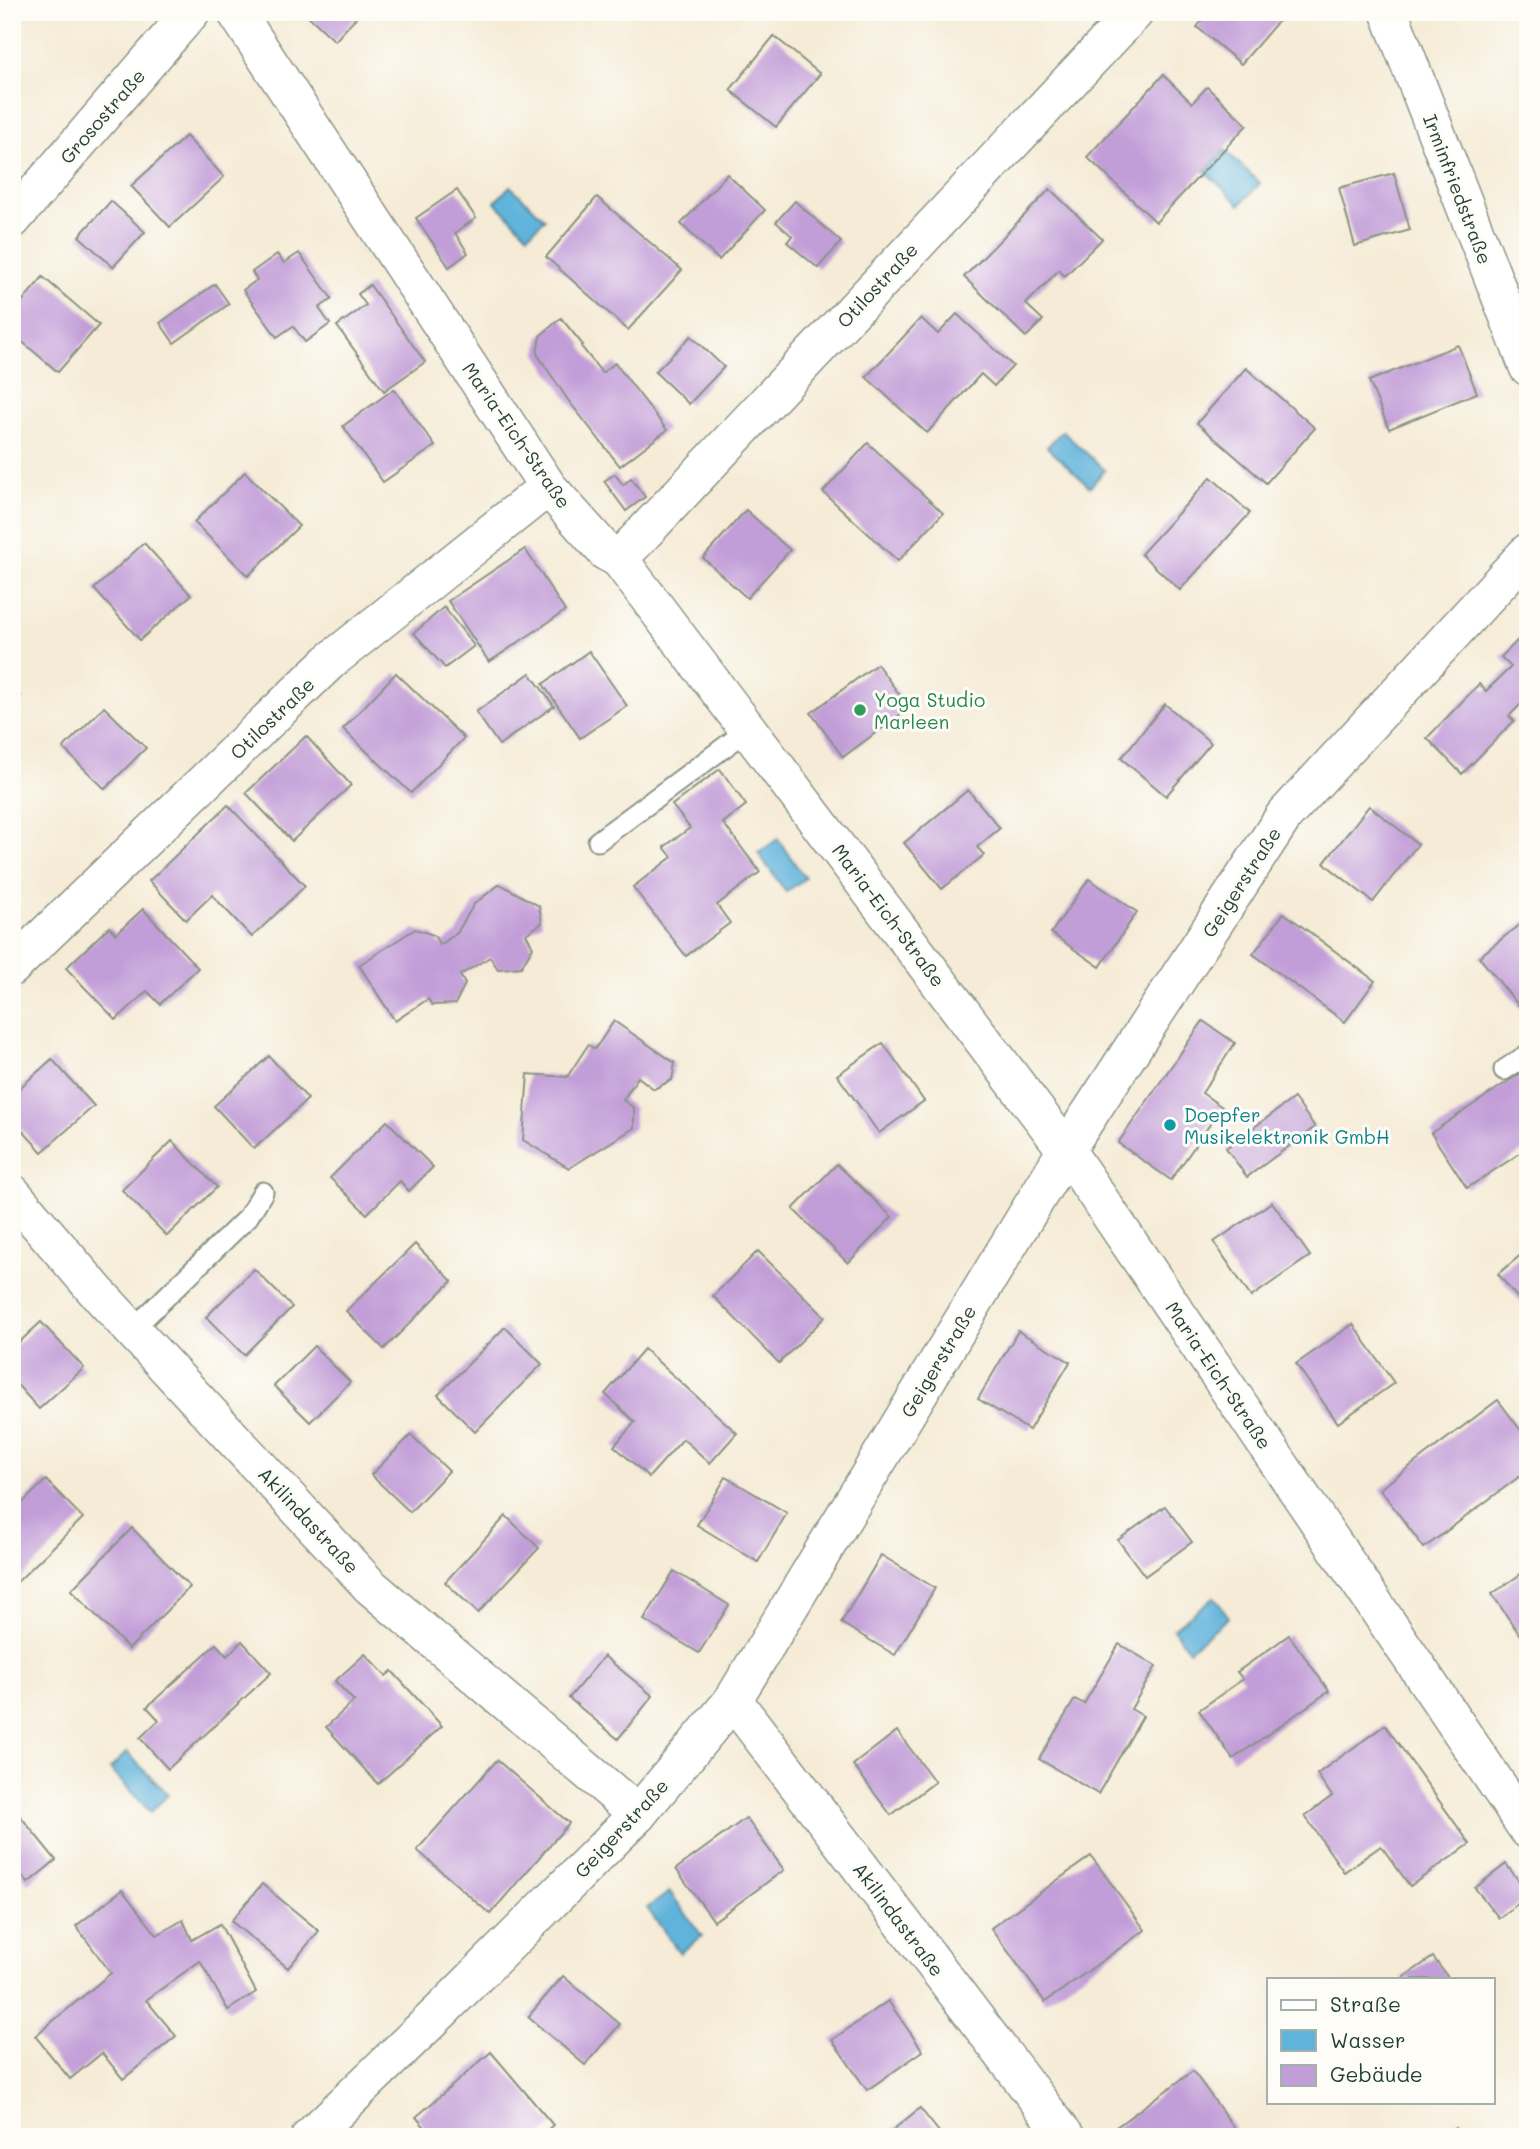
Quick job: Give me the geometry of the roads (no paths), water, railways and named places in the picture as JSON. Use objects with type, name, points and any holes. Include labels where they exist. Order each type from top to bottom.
[{"type":"street","name":"Grosostraße","points":[[12,220],[191,12]]},
{"type":"street","name":"Maria-Eich-Straße","points":[[236,12],[548,488],[606,552],[620,559],[1066,1150],[1528,1830]]},
{"type":"street","name":"Otilostraße","points":[[620,559],[1135,12]]},
{"type":"street","name":"Irminfriedstraße","points":[[1389,12],[1528,367]]},
{"type":"street","name":"Otilostraße","points":[[12,967],[329,662],[548,488]]},
{"type":"street","name":"Geigerstraße","points":[[310,2137],[441,2011],[638,1814],[733,1700],[1066,1150],[1284,817],[1528,552]]},
{"type":"street","name":"Akilindastraße","points":[[12,1193],[132,1330],[370,1586],[638,1814]]},
{"type":"street","name":"Akilindastraße","points":[[733,1700],[1066,2137]]},
{"type":"lane","points":[[598,841],[749,729]]},
{"type":"lane","points":[[1504,1070],[1528,1054]]},
{"type":"lane","points":[[132,1330],[248,1217],[263,1192]]},
{"type":"water","points":[[1225,150],[1260,183],[1240,205],[1205,171]]},
{"type":"water","points":[[510,186],[545,219],[528,235],[495,202]]},
{"type":"water","points":[[1062,431],[1105,470],[1090,487],[1047,447]]},
{"type":"water","points":[[778,839],[805,878],[786,892],[758,853]]},
{"type":"water","points":[[1214,1597],[1229,1617],[1189,1650],[1173,1629]]},
{"type":"water","points":[[127,1752],[168,1795],[150,1812],[110,1769]]},
{"type":"water","points":[[670,1892],[702,1936],[680,1953],[647,1908]]},
{"type":"place","name":"Yoga Studio Marleen","points":[[860,710]]},
{"type":"place","name":"Doepfer Musikelektronik GmbH","points":[[1170,1125]]}]
